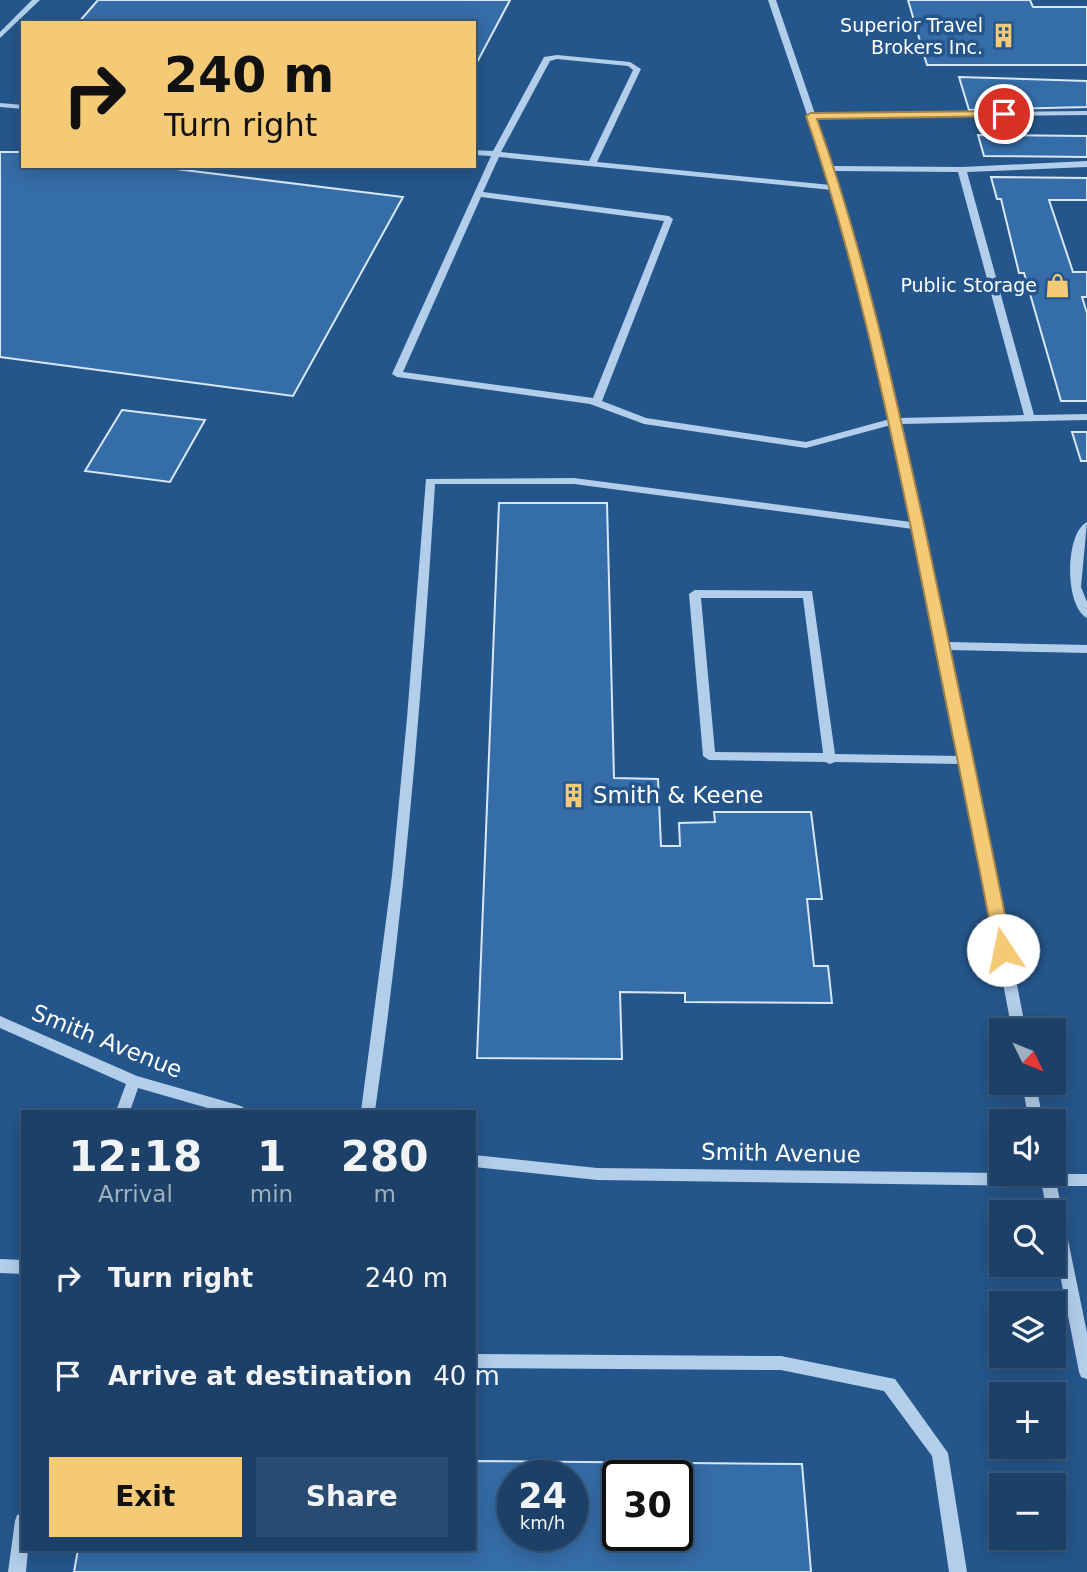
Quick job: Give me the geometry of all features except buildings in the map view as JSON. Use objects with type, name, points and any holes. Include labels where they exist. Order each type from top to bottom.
[{"type":"street","points":[[0,36],[36,0]]},
{"type":"street","points":[[772,0],[836,188],[895,421],[940,646],[967,760],[1017,1018]]},
{"type":"street","points":[[592,164],[637,69],[630,64],[557,57],[547,59],[496,154],[397,374],[596,403],[644,421],[806,445],[895,421],[1087,416]]},
{"type":"street","points":[[0,104],[21,107]]},
{"type":"street","points":[[811,116],[1087,113]]},
{"type":"street","points":[[476,152],[836,188]]},
{"type":"street","points":[[830,169],[962,170],[1087,164]]},
{"type":"street","points":[[962,170],[1030,418]]},
{"type":"street","points":[[478,194],[668,219],[596,403]]},
{"type":"street","points":[[368,1110],[390,971],[421,623],[430,481],[574,481],[916,526]]},
{"type":"street","points":[[1087,526],[1078,545],[1075,587],[1087,614]]},
{"type":"street","points":[[830,760],[808,594],[695,594],[709,756],[830,760],[967,760]]},
{"type":"street","points":[[940,646],[1087,649]]},
{"type":"street","name":"Smith Avenue","points":[[0,1022],[134,1081],[235,1110]]},
{"type":"street","points":[[123,1110],[134,1081]]},
{"type":"street","name":"Smith Avenue","points":[[476,1161],[597,1174],[989,1177]]},
{"type":"street","name":"Smith Avenue","points":[[1066,1178],[1087,1180]]},
{"type":"street","points":[[1049,1186],[1087,1372]]},
{"type":"street","points":[[0,1266],[21,1267]]},
{"type":"street","points":[[476,1361],[781,1363],[889,1384],[940,1453],[958,1572]]},
{"type":"street","points":[[17,1572],[21,1538]]},
{"type":"place","name":"Superior Travel Brokers Inc.","points":[[1003,36]]},
{"type":"place","name":"Public Storage","points":[[1057,285]]},
{"type":"place","name":"Smith & Keene","points":[[573,795]]},
{"type":"route","points":[[1003,950],[967,760],[940,646],[894,416],[836,188],[811,116],[1004,114]]}]
